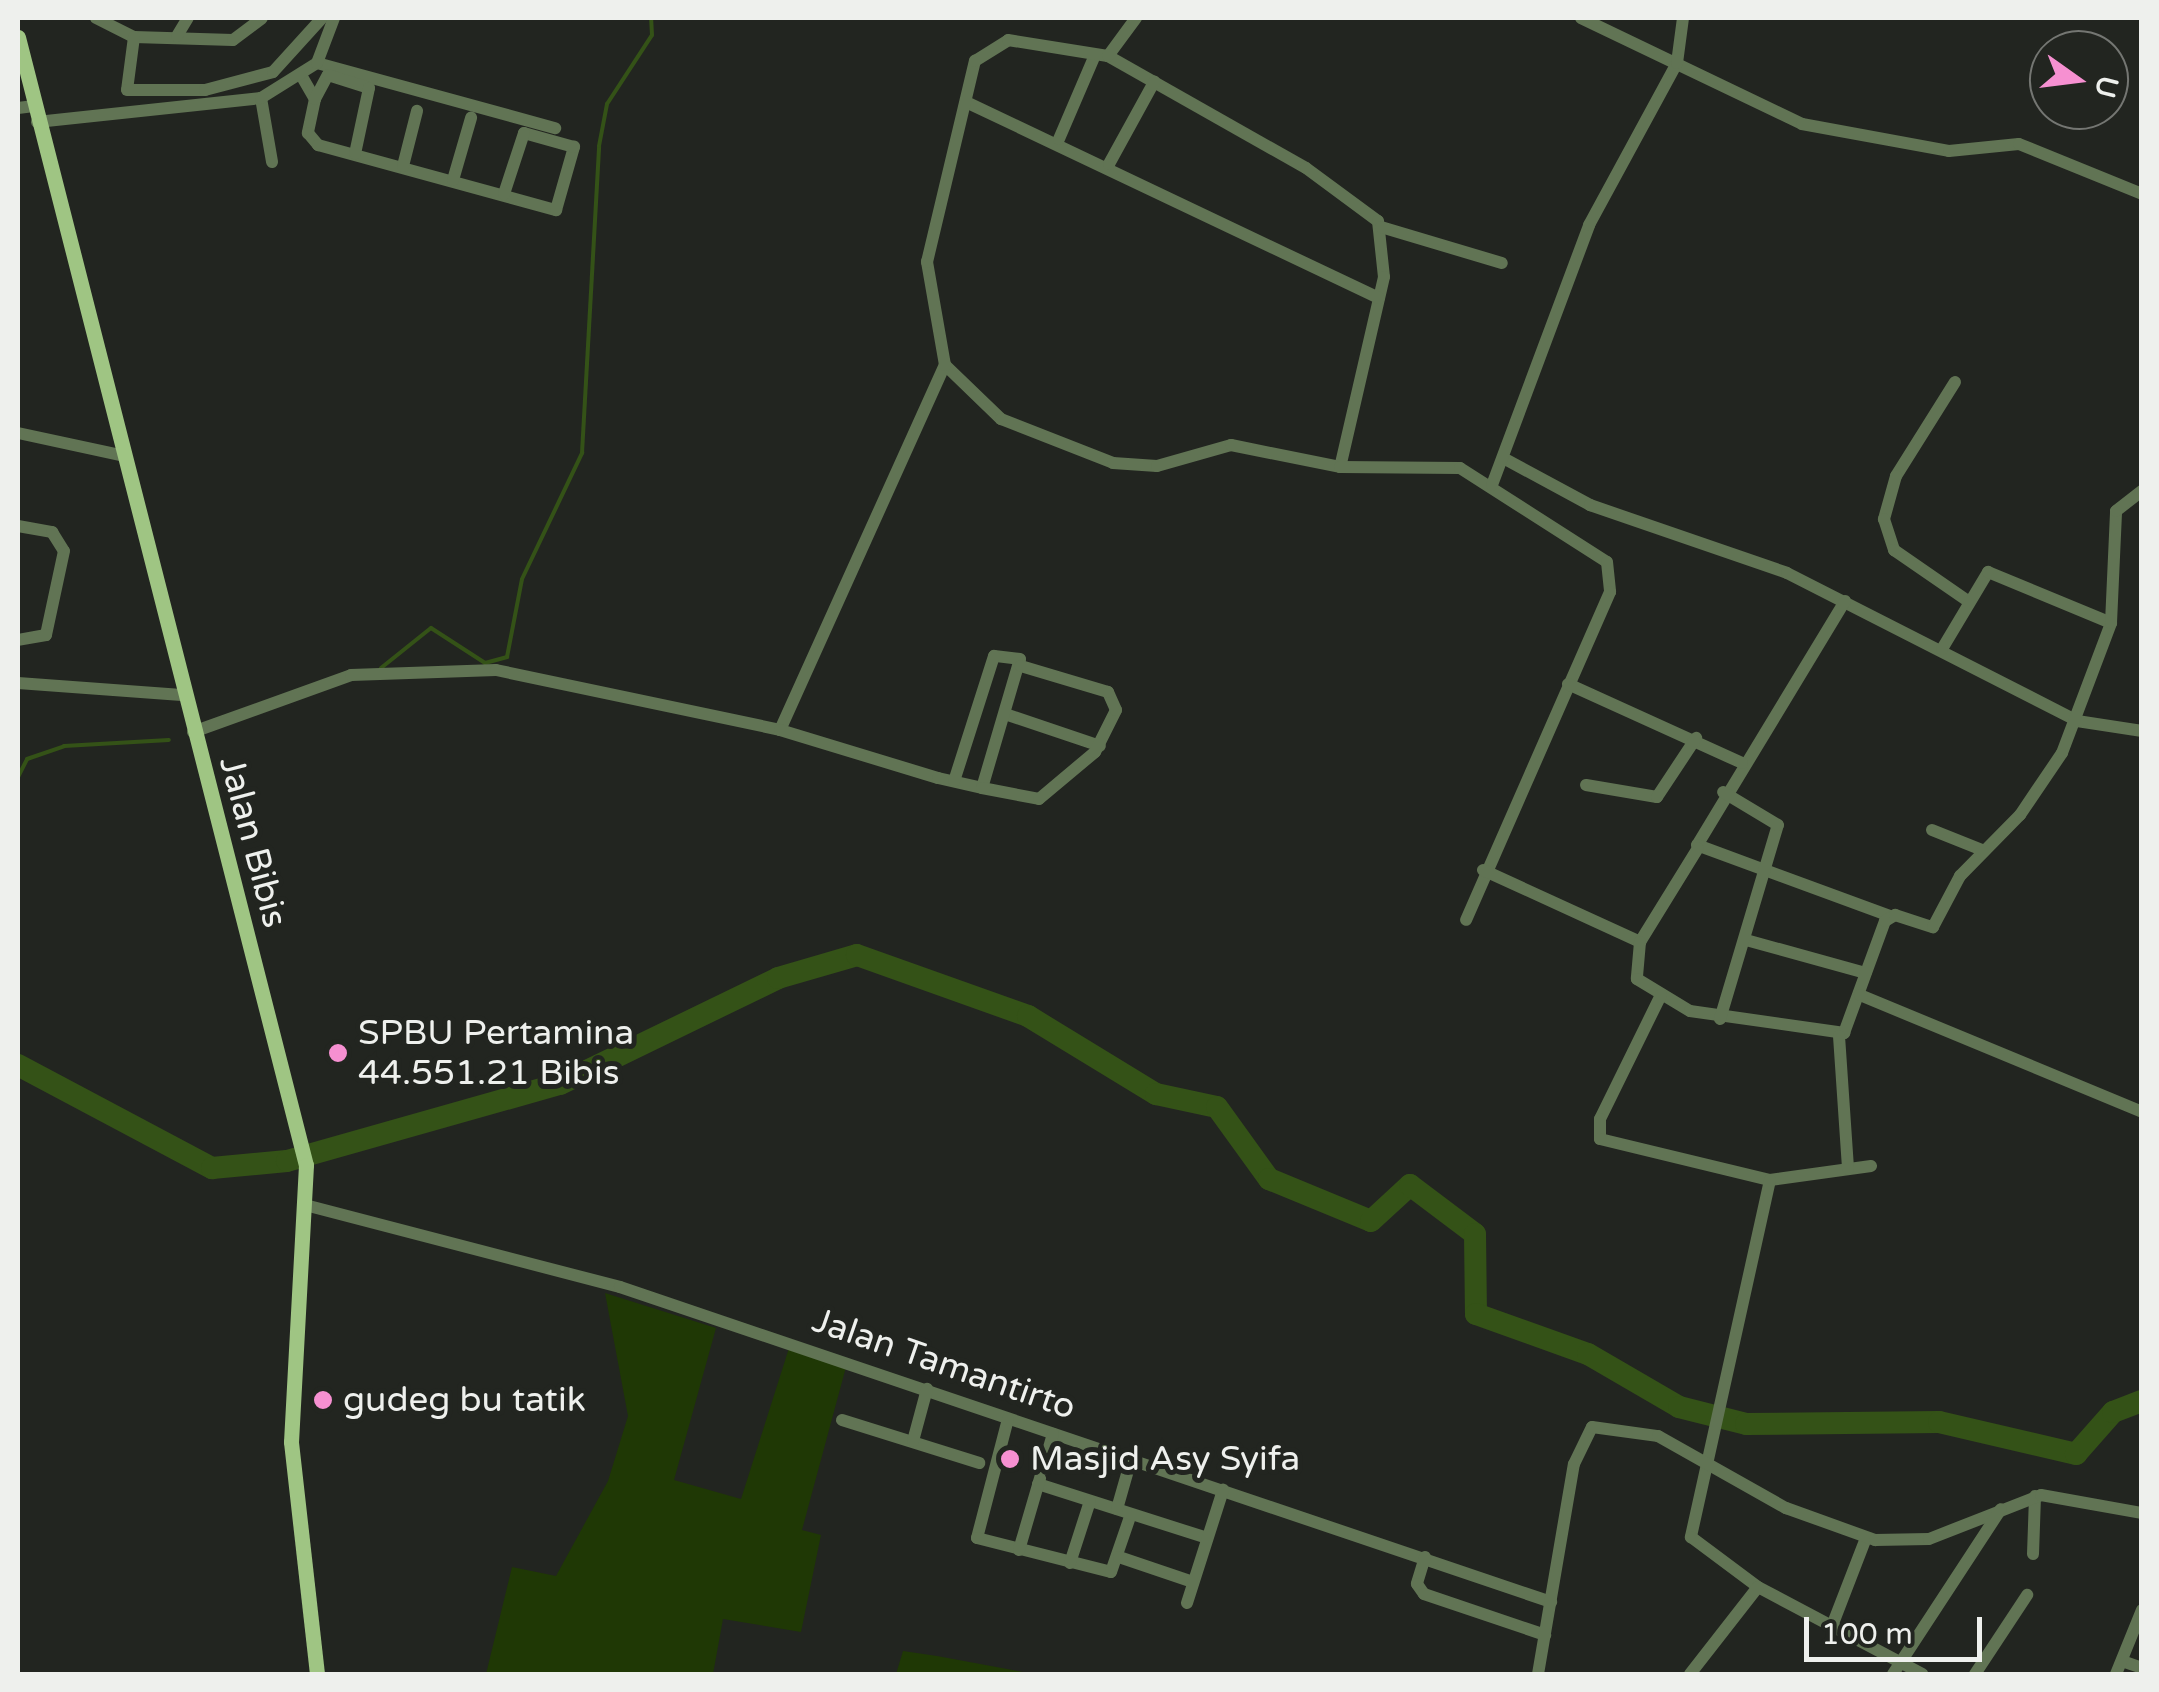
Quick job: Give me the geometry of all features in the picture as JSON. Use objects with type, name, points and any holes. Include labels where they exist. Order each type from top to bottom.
[{"type":"main road","name":"Jalan Bibis","points":[[18,37],[30,112],[306,1162],[309,1206],[291,1442],[316,1674]]},
{"type":"street","points":[[96,18],[134,37],[233,40],[262,18]]},
{"type":"street","points":[[116,26],[128,18]]},
{"type":"street","points":[[177,36],[188,18]]},
{"type":"street","points":[[233,40],[244,18]]},
{"type":"street","points":[[134,37],[127,90],[205,90],[273,72],[322,18]]},
{"type":"street","points":[[30,112],[261,98],[316,63],[334,18]]},
{"type":"street","points":[[1059,139],[1102,55],[1136,18]]},
{"type":"street","points":[[1581,18],[1802,124],[1949,151],[2019,144],[2142,194]]},
{"type":"street","points":[[1492,485],[1588,224],[1677,62],[1683,18]]},
{"type":"street","points":[[780,730],[945,365],[927,262],[975,61],[992,43],[1102,55],[1338,188],[1381,228],[1502,263]]},
{"type":"street","points":[[316,63],[555,128]]},
{"type":"street","points":[[301,75],[315,99]]},
{"type":"street","points":[[354,154],[369,88],[328,75],[315,99],[309,138],[354,154],[504,194],[562,208],[574,147],[524,133],[504,194]]},
{"type":"street","points":[[1109,164],[1154,82]]},
{"type":"street","points":[[261,98],[272,162]]},
{"type":"street","points":[[966,102],[1059,139],[1379,298]]},
{"type":"street","points":[[403,166],[418,112]]},
{"type":"street","points":[[453,180],[470,118]]},
{"type":"street","points":[[1340,467],[1379,298],[1381,228]]},
{"type":"street","points":[[945,365],[1001,419],[1103,460],[1157,466],[1232,445],[1340,467],[1447,466],[1492,485],[1611,567],[1610,592],[1483,870],[1466,920]]},
{"type":"street","points":[[1955,382],[1903,462],[1884,519],[1894,550],[1968,601]]},
{"type":"street","points":[[18,433],[121,455]]},
{"type":"street","points":[[1505,458],[1590,505],[1730,546],[1942,649],[2076,722],[2142,732]]},
{"type":"street","points":[[1698,848],[1770,870],[1890,916],[1933,927],[1982,850],[2020,814],[2076,722],[2111,623],[2116,510],[2142,491]]},
{"type":"street","points":[[18,526],[52,532],[64,551],[46,636],[18,640]]},
{"type":"street","points":[[1942,649],[1968,601],[1992,573],[2111,623]]},
{"type":"street","points":[[1839,1036],[1720,1019],[1661,995],[1634,974],[1640,942],[1698,848],[1723,792],[1845,600]]},
{"type":"street","points":[[193,732],[294,692],[350,675],[496,670],[780,730],[954,781],[1039,799],[1100,746],[1112,696],[994,656],[954,781]]},
{"type":"street","points":[[982,788],[1021,666]]},
{"type":"street","points":[[18,683],[182,695]]},
{"type":"street","points":[[1568,684],[1696,738],[1742,763]]},
{"type":"street","points":[[1006,714],[1100,746]]},
{"type":"street","points":[[1586,785],[1618,783],[1657,797],[1696,738]]},
{"type":"street","points":[[1720,1019],[1770,870],[1778,821],[1723,792]]},
{"type":"street","points":[[1932,830],[1982,850]]},
{"type":"street","points":[[1483,870],[1640,942]]},
{"type":"street","points":[[1848,1170],[1839,1036],[1860,995],[1890,916]]},
{"type":"street","points":[[1746,940],[1866,974]]},
{"type":"street","points":[[1661,995],[1600,1119],[1600,1139],[1770,1180],[1872,1166]]},
{"type":"street","points":[[1860,995],[2142,1112]]},
{"type":"street","points":[[1770,1180],[1713,1466],[1690,1522],[1693,1542],[1758,1588],[1832,1626],[1896,1670],[1922,1674]]},
{"type":"street","name":"Jalan Tamantirto","points":[[309,1206],[620,1286],[1551,1602]]},
{"type":"street","points":[[913,1441],[928,1389]]},
{"type":"street","points":[[1008,1419],[974,1534],[1019,1550],[1111,1572],[1132,1514]]},
{"type":"street","points":[[842,1420],[979,1462]]},
{"type":"street","points":[[1538,1674],[1588,1428],[1646,1432],[1786,1508],[1866,1538],[1929,1540],[2035,1496],[2142,1513]]},
{"type":"street","points":[[1019,1550],[1053,1434]]},
{"type":"street","points":[[1116,1510],[1132,1460]]},
{"type":"street","points":[[1038,1484],[1207,1538]]},
{"type":"street","points":[[1187,1603],[1223,1490]]},
{"type":"street","points":[[2033,1554],[2035,1496]]},
{"type":"street","points":[[1070,1563],[1090,1501]]},
{"type":"street","points":[[1896,1670],[2002,1507]]},
{"type":"street","points":[[1832,1626],[1866,1538]]},
{"type":"street","points":[[1119,1557],[1193,1582]]},
{"type":"street","points":[[1426,1557],[1417,1584],[1424,1594],[1545,1635]]},
{"type":"street","points":[[1690,1674],[1758,1588]]},
{"type":"street","points":[[1975,1674],[2027,1595]]},
{"type":"street","points":[[2116,1674],[2142,1610]]},
{"type":"street","points":[[2122,1660],[2142,1668]]},
{"type":"green space","points":[[605,1293],[716,1328],[674,1480],[741,1499],[789,1348],[846,1367],[802,1530],[821,1535],[801,1632],[723,1619],[713,1674],[486,1674],[512,1567],[556,1576],[608,1481],[628,1416]]},
{"type":"green space","points":[[903,1651],[937,1656],[1034,1674],[896,1674]]},
{"type":"waterway","points":[[381,668],[431,628],[485,663],[507,657],[522,579],[582,453],[599,146],[607,104],[652,35],[651,18]]},
{"type":"waterway","points":[[18,777],[27,759],[64,746],[169,740]]},
{"type":"waterway","points":[[18,1065],[212,1168],[287,1161],[560,1084],[778,978],[857,955],[1028,1016],[1156,1094],[1217,1107],[1269,1179],[1371,1221],[1410,1185],[1475,1234],[1476,1314],[1588,1354],[1679,1407],[1746,1424],[1939,1422],[2076,1454],[2113,1412],[2142,1401]]},
{"type":"place","name":"SPBU Pertamina 44.551.21 Bibis","points":[[338,1053]]},
{"type":"place","name":"gudeg bu tatik","points":[[323,1400]]},
{"type":"place","name":"Masjid Asy Syifa","points":[[1010,1459]]}]
